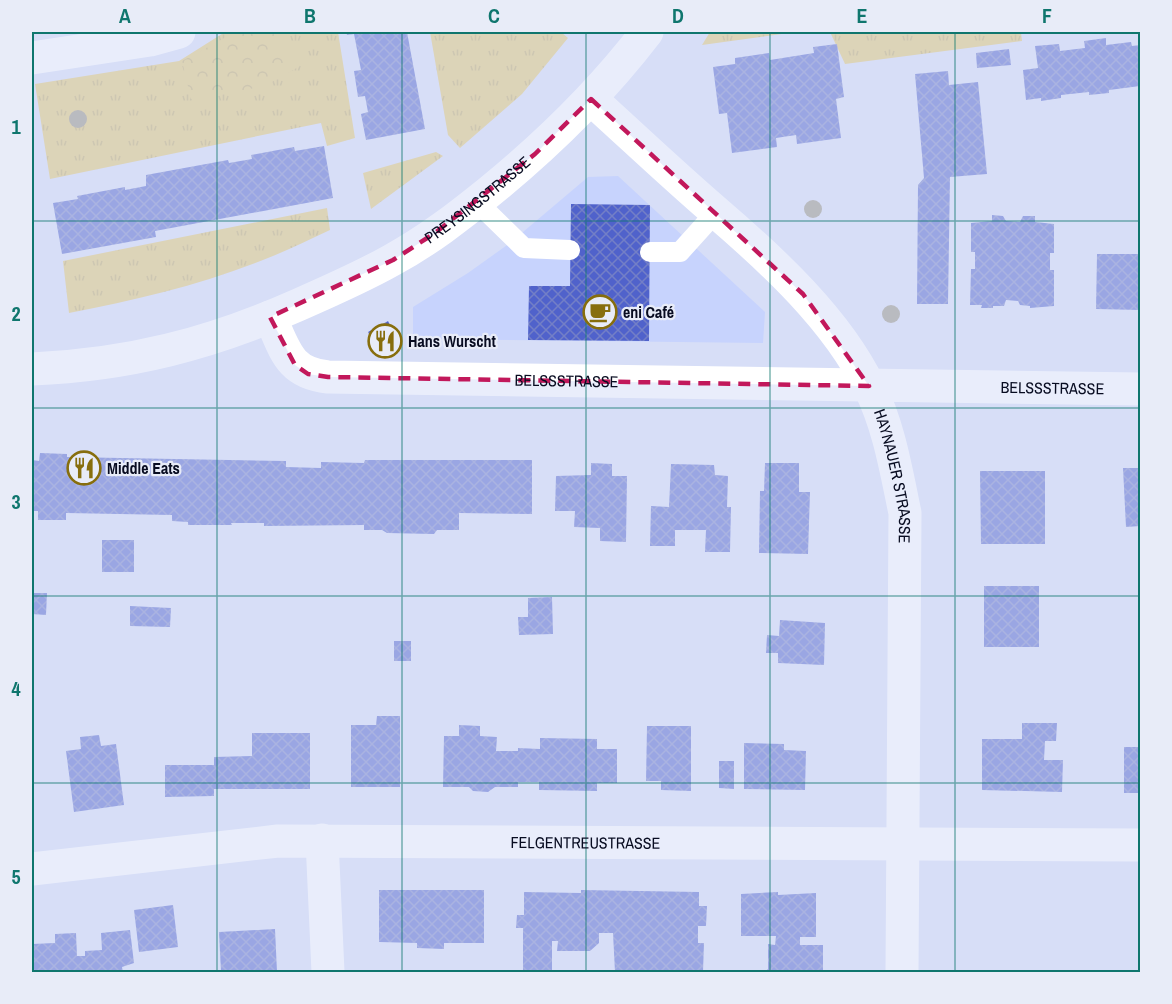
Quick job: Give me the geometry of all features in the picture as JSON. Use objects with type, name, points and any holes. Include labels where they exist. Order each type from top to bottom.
[{"type":"street","points":[[32,58],[150,40],[179,32]]},
{"type":"street","name":"PREYSINGSTRASSE","points":[[270,317],[393,260],[477,202],[535,154],[591,99],[647,32]]},
{"type":"street","name":"HAYNAUER STRASSE","points":[[591,99],[774,264],[803,294],[838,338],[869,386],[891,445],[905,513],[902,972]]},
{"type":"street","points":[[32,369],[89,366],[151,356],[211,339],[270,317]]},
{"type":"street","name":"BELSSSTRASSE","points":[[270,317],[295,365],[308,374],[316,376],[1140,389]]},
{"type":"street","points":[[322,840],[328,972]]},
{"type":"street","name":"FELGENTREUSTRASSE","points":[[32,869],[278,841],[322,840],[1140,845]]},
{"type":"lane","points":[[477,202],[524,248],[570,250]]},
{"type":"lane","points":[[650,252],[680,252],[717,212]]},
{"type":"highlighted area","points":[[591,99],[803,294],[869,386],[328,377],[308,374],[295,365],[270,317],[393,260],[435,233],[535,154]]},
{"type":"shaded area","points":[[618,176],[765,312],[763,343],[413,339],[413,307],[468,273],[510,243],[588,177]]},
{"type":"green space","points":[[225,32],[338,32],[355,138],[327,146],[321,123],[50,179],[35,84],[179,61]]},
{"type":"green space","points":[[233,32],[272,32],[300,66],[270,83],[244,91],[191,99],[182,61]]},
{"type":"green space","points":[[430,32],[561,32],[568,38],[522,94],[460,148],[448,135]]},
{"type":"green space","points":[[710,32],[796,32],[702,45]]},
{"type":"green space","points":[[830,32],[1021,32],[1022,41],[845,64]]},
{"type":"green space","points":[[436,152],[443,156],[371,209],[363,173]]},
{"type":"green space","points":[[327,208],[330,230],[276,255],[195,283],[145,297],[69,313],[63,261]]},
{"type":"building","points":[[346,32],[407,32],[425,129],[366,140],[361,114],[368,112],[365,96],[358,97],[354,71],[361,70],[354,34],[347,35]]},
{"type":"building","points":[[1106,38],[1106,45],[1131,42],[1132,46],[1140,45],[1140,86],[1109,90],[1109,93],[1089,95],[1089,92],[1061,95],[1061,98],[1041,101],[1041,98],[1026,100],[1023,70],[1038,68],[1035,46],[1059,44],[1060,51],[1085,48],[1084,41]]},
{"type":"building","points":[[837,44],[844,97],[836,99],[841,138],[797,144],[796,135],[776,138],[777,147],[732,153],[727,113],[719,114],[713,67],[735,64],[735,58],[769,53],[770,60],[814,53],[813,47]]},
{"type":"building","points":[[1009,49],[1011,65],[977,68],[976,53]]},
{"type":"building","points":[[948,71],[949,85],[978,82],[987,174],[950,177],[948,304],[917,304],[918,185],[924,178],[915,74]]},
{"type":"building","points":[[324,146],[333,198],[155,231],[156,237],[62,254],[53,203],[125,187],[125,190],[146,186],[146,175],[228,160],[229,163],[252,159],[251,155],[294,147],[295,151]]},
{"type":"building","points":[[571,204],[650,205],[649,341],[528,340],[529,286],[570,286]]},
{"type":"building","points":[[992,215],[1003,216],[1006,221],[1020,222],[1023,216],[1035,216],[1035,222],[1054,224],[1054,253],[1050,253],[1050,270],[1054,270],[1054,306],[1030,308],[1030,306],[1020,305],[1018,301],[1006,300],[1004,306],[993,306],[993,308],[970,305],[971,269],[975,269],[975,252],[971,252],[971,223],[992,221]]},
{"type":"building","points":[[1097,254],[1140,254],[1140,310],[1096,309]]},
{"type":"building","points":[[388,321],[398,342],[378,352],[368,332]]},
{"type":"building","points":[[40,453],[67,454],[67,457],[286,461],[286,467],[321,468],[321,462],[364,463],[365,460],[532,460],[532,514],[459,513],[459,530],[437,530],[434,534],[387,533],[382,530],[364,530],[364,525],[264,526],[264,523],[231,523],[232,525],[188,525],[188,522],[172,521],[172,515],[66,513],[66,520],[38,520],[38,511],[32,511],[32,460],[39,461]]},
{"type":"building","points":[[591,463],[612,464],[612,476],[627,476],[626,542],[600,541],[600,528],[574,527],[575,511],[555,511],[556,476],[591,475]]},
{"type":"building","points":[[765,463],[799,463],[799,492],[810,492],[808,554],[759,553],[760,491],[764,491]]},
{"type":"building","points":[[671,464],[714,465],[715,475],[728,476],[727,507],[731,507],[730,552],[705,552],[706,530],[675,530],[675,546],[650,546],[651,506],[669,507]]},
{"type":"building","points":[[1123,468],[1140,468],[1140,526],[1126,527]]},
{"type":"building","points":[[980,471],[1045,471],[1045,544],[981,544]]},
{"type":"building","points":[[102,540],[134,540],[134,572],[102,572]]},
{"type":"building","points":[[984,586],[1039,586],[1039,647],[984,647]]},
{"type":"building","points":[[32,593],[47,593],[46,615],[32,614]]},
{"type":"building","points":[[552,597],[553,634],[519,635],[518,617],[528,617],[528,598]]},
{"type":"building","points":[[130,606],[171,608],[170,627],[130,626]]},
{"type":"building","points":[[780,620],[825,623],[824,665],[778,663],[778,653],[766,653],[767,635],[779,636]]},
{"type":"building","points":[[394,641],[411,641],[411,661],[394,661]]},
{"type":"building","points":[[377,716],[400,716],[400,787],[351,787],[351,725],[376,725]]},
{"type":"building","points":[[1022,723],[1057,723],[1056,741],[1045,741],[1044,760],[1063,760],[1062,792],[982,790],[982,739],[1022,739]]},
{"type":"building","points":[[459,725],[480,726],[480,736],[497,737],[496,751],[518,751],[518,748],[540,749],[540,738],[597,739],[597,749],[617,749],[617,783],[597,783],[597,791],[539,790],[539,782],[518,782],[518,787],[495,787],[488,792],[473,791],[469,787],[443,787],[444,736],[459,736]]},
{"type":"building","points":[[647,726],[691,726],[691,791],[661,790],[661,781],[646,781]]},
{"type":"building","points":[[252,733],[310,733],[310,789],[214,789],[214,796],[165,797],[165,765],[214,765],[214,757],[252,756]]},
{"type":"building","points":[[99,735],[101,746],[116,744],[124,805],[74,812],[66,751],[81,749],[80,737]]},
{"type":"building","points":[[744,743],[784,744],[784,750],[806,751],[805,790],[744,789]]},
{"type":"building","points":[[1124,747],[1140,747],[1140,793],[1124,793]]},
{"type":"building","points":[[719,761],[734,761],[734,789],[719,788]]},
{"type":"building","points":[[379,890],[484,890],[484,943],[444,943],[444,949],[417,948],[417,943],[379,942]]},
{"type":"building","points":[[581,890],[699,892],[699,906],[707,906],[706,926],[698,926],[698,943],[704,943],[703,972],[615,972],[613,933],[599,933],[599,943],[590,951],[557,951],[558,941],[552,941],[552,972],[523,972],[523,928],[516,928],[517,915],[524,915],[524,892],[581,893]]},
{"type":"building","points":[[778,892],[778,895],[816,893],[816,937],[800,937],[800,945],[823,945],[823,972],[765,972],[768,969],[768,944],[775,945],[776,936],[741,936],[741,894]]},
{"type":"building","points":[[173,905],[178,947],[139,952],[134,910]]},
{"type":"building","points":[[275,929],[277,972],[221,972],[219,932]]},
{"type":"building","points":[[130,930],[134,963],[122,967],[123,972],[32,972],[32,944],[55,943],[55,934],[76,933],[77,956],[85,956],[85,951],[102,950],[101,933]]},
{"type":"place","name":"eni Café","points":[[600,312]]},
{"type":"place","name":"Hans Wurscht","points":[[385,341]]},
{"type":"place","name":"Middle Eats","points":[[84,468]]}]
